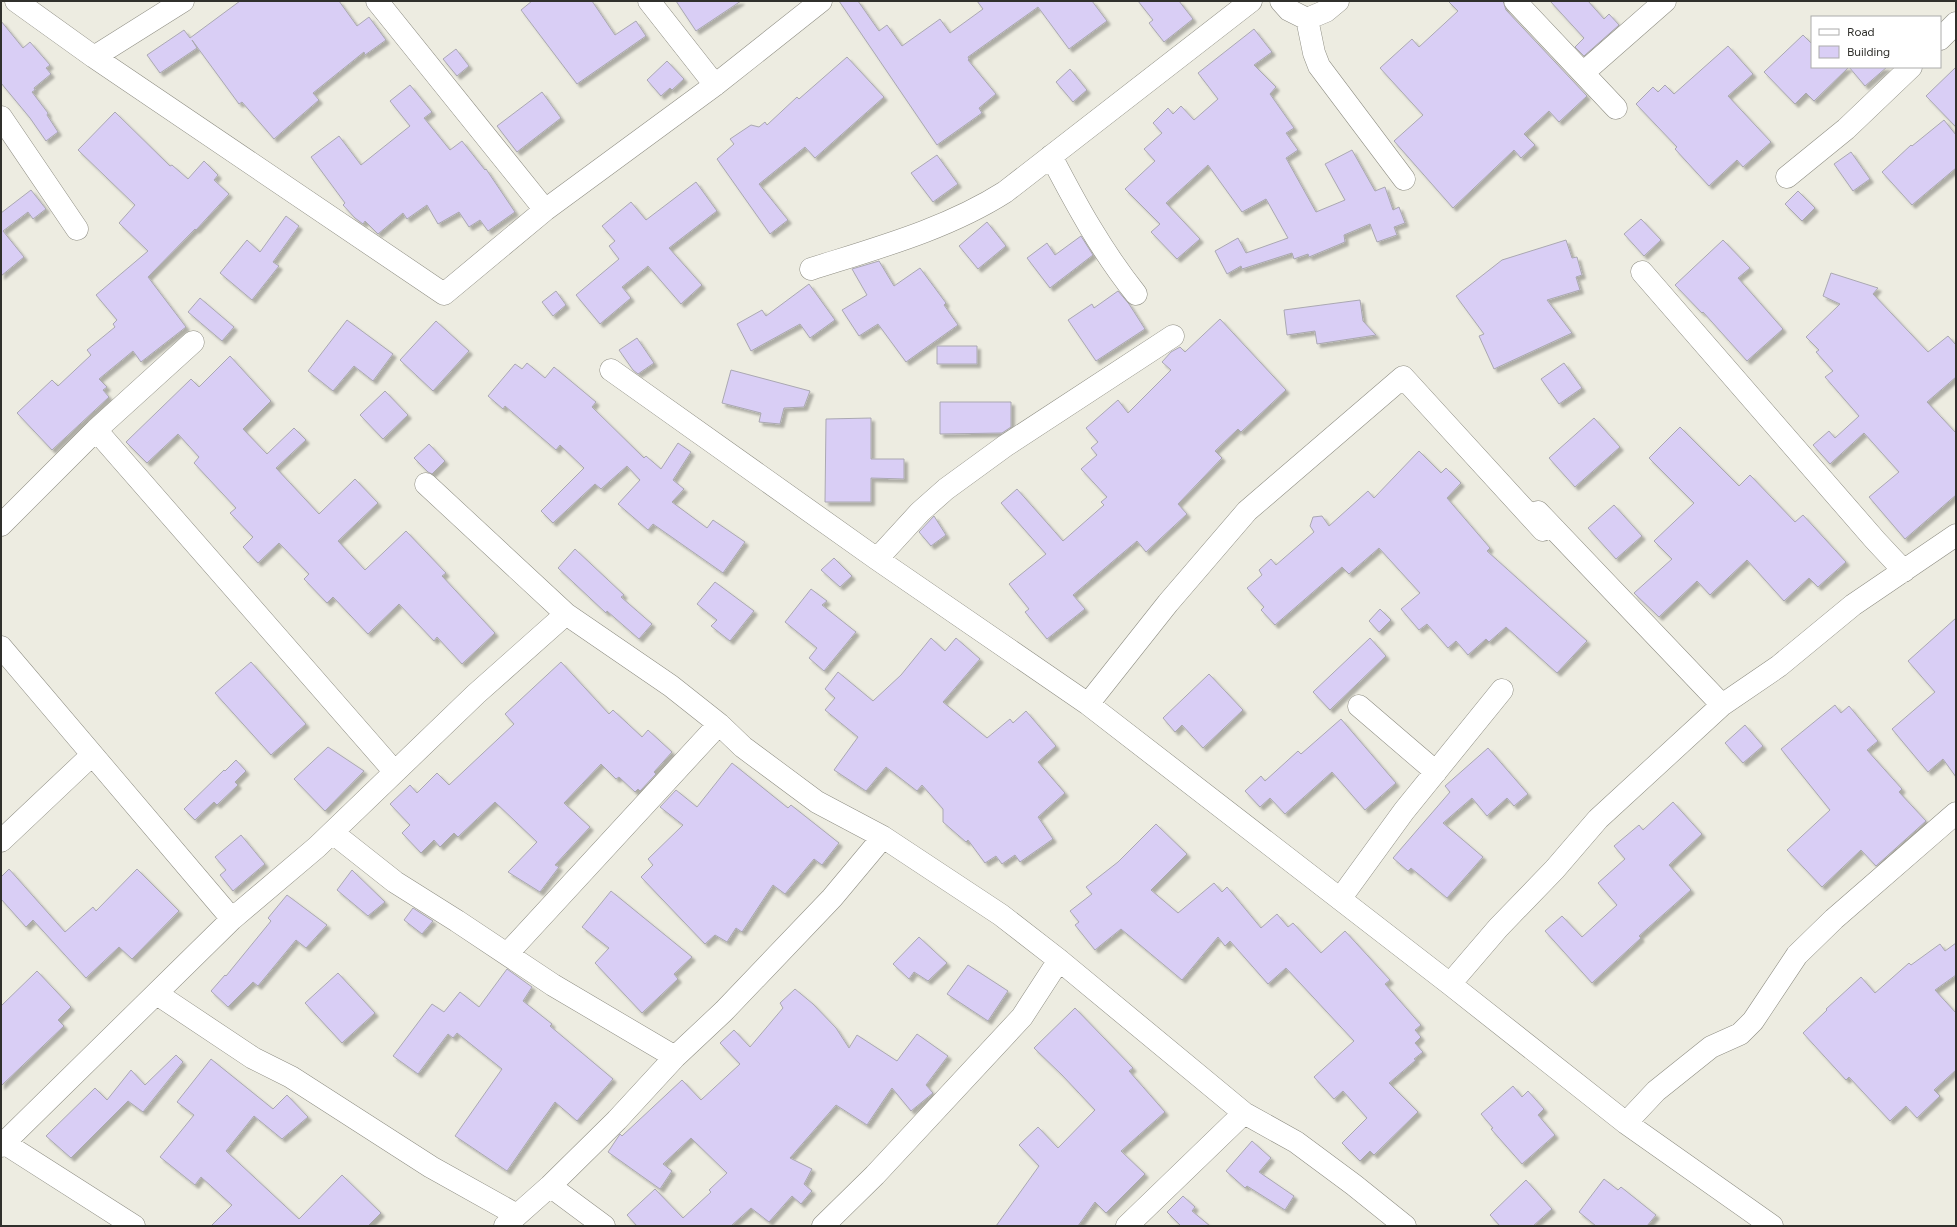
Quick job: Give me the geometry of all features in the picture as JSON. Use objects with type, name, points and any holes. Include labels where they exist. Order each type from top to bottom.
[{"type":"street","points":[[16,1],[94,57],[444,294],[544,210],[715,85],[821,1]]},
{"type":"street","points":[[94,57],[183,1]]},
{"type":"street","points":[[377,1],[544,210]]},
{"type":"street","points":[[649,1],[715,85]]},
{"type":"street","points":[[811,270],[872,250],[980,208],[1005,192],[1251,1]]},
{"type":"street","points":[[1281,1],[1289,10],[1307,19],[1326,11],[1338,1]]},
{"type":"street","points":[[1515,1],[1616,108]]},
{"type":"street","points":[[1583,73],[1665,1]]},
{"type":"street","points":[[1307,19],[1314,53],[1319,66],[1327,79],[1404,178]]},
{"type":"street","points":[[1941,37],[1956,23]]},
{"type":"street","points":[[1787,176],[1846,129],[1910,68]]},
{"type":"street","points":[[1,117],[77,228]]},
{"type":"street","points":[[1052,156],[1084,219],[1112,264],[1136,294]]},
{"type":"street","points":[[1642,272],[1875,540],[1904,571]]},
{"type":"street","points":[[877,559],[920,512],[946,489],[1011,442],[1174,336]]},
{"type":"street","points":[[1,525],[96,430],[193,342]]},
{"type":"street","points":[[611,370],[877,559],[1088,704],[1450,984],[1626,1123],[1772,1226]]},
{"type":"street","points":[[1088,704],[1168,603],[1247,511],[1403,377],[1544,530]]},
{"type":"street","points":[[96,430],[394,771]]},
{"type":"street","points":[[426,484],[566,614],[671,686],[719,724],[744,747],[817,802],[883,837],[1002,915],[1244,1112],[1296,1142],[1354,1185],[1405,1226]]},
{"type":"street","points":[[1526,499],[1722,705]]},
{"type":"street","points":[[1450,984],[1498,928],[1555,869],[1598,819],[1722,705],[1779,666],[1853,605],[1956,535]]},
{"type":"street","points":[[134,1226],[3,1145],[232,919],[333,832],[394,771],[476,694],[566,614]]},
{"type":"street","points":[[1,647],[232,919]]},
{"type":"street","points":[[1340,899],[1404,812],[1502,690]]},
{"type":"street","points":[[1359,706],[1436,772]]},
{"type":"street","points":[[507,954],[719,724]]},
{"type":"street","points":[[1,841],[92,755]]},
{"type":"street","points":[[1626,1123],[1656,1091],[1711,1047],[1740,1034],[1753,1021],[1797,955],[1834,919],[1956,813]]},
{"type":"street","points":[[333,832],[395,882],[553,985],[675,1057]]},
{"type":"street","points":[[157,994],[253,1058],[291,1077],[511,1220],[550,1186],[617,1120],[675,1057],[724,1011],[810,921],[883,837]]},
{"type":"street","points":[[823,1226],[874,1175],[1022,1017],[1059,960]]},
{"type":"street","points":[[1127,1226],[1244,1112]]},
{"type":"street","points":[[550,1186],[604,1226]]},
{"type":"building","points":[[240,1],[339,1],[357,26],[369,17],[386,40],[365,55],[364,52],[313,93],[319,100],[274,139],[242,102],[239,104],[192,40],[197,48],[160,73],[147,55],[184,30],[190,38]]},
{"type":"building","points":[[532,1],[592,1],[615,35],[636,21],[646,36],[577,84],[521,10]]},
{"type":"building","points":[[676,1],[741,1],[696,31]]},
{"type":"building","points":[[839,1],[858,1],[879,31],[887,25],[902,46],[940,19],[950,33],[983,9],[977,1],[1092,1],[1107,21],[1069,49],[1038,7],[968,57],[968,60],[996,94],[979,108],[982,113],[937,145]]},
{"type":"building","points":[[1138,1],[1179,1],[1193,19],[1164,42],[1149,23],[1153,20]]},
{"type":"building","points":[[1448,1],[1503,1],[1506,10],[1587,96],[1559,122],[1549,111],[1524,134],[1535,145],[1521,158],[1514,150],[1453,208],[1394,141],[1423,115],[1380,68],[1412,39],[1419,47],[1458,11]]},
{"type":"building","points":[[1550,1],[1588,1],[1604,19],[1609,14],[1619,25],[1584,56],[1575,47],[1584,38]]},
{"type":"building","points":[[1,21],[23,48],[30,42],[50,65],[46,68],[51,74],[34,88],[35,90],[32,92],[48,113],[47,115],[58,132],[46,141],[30,118],[1,83]]},
{"type":"building","points":[[1254,29],[1272,52],[1254,65],[1276,87],[1270,94],[1294,128],[1286,133],[1298,150],[1286,158],[1316,212],[1345,200],[1325,164],[1352,150],[1375,191],[1385,187],[1393,210],[1399,207],[1405,223],[1394,227],[1397,235],[1377,242],[1370,224],[1344,235],[1345,242],[1309,257],[1308,254],[1294,259],[1292,253],[1242,269],[1241,266],[1227,274],[1215,251],[1238,238],[1246,253],[1288,238],[1266,199],[1242,212],[1208,165],[1166,203],[1200,239],[1177,259],[1151,232],[1160,224],[1125,189],[1155,161],[1144,149],[1162,133],[1153,123],[1168,108],[1173,114],[1181,106],[1194,120],[1218,99],[1198,73]]},
{"type":"building","points":[[1803,35],[1811,43],[1811,68],[1848,68],[1814,101],[1806,93],[1795,104],[1764,72]]},
{"type":"building","points":[[1728,46],[1753,74],[1728,96],[1771,142],[1743,167],[1737,160],[1709,186],[1675,149],[1677,147],[1636,104],[1653,87],[1658,92],[1665,85],[1674,94]]},
{"type":"building","points":[[456,49],[469,66],[457,76],[443,59]]},
{"type":"building","points":[[847,57],[884,97],[815,158],[805,147],[759,184],[788,220],[770,234],[717,159],[734,144],[730,139],[751,125],[759,127],[765,122],[767,125],[797,97],[799,99]]},
{"type":"building","points":[[667,61],[684,79],[672,90],[670,88],[661,96],[647,80]]},
{"type":"building","points":[[1956,67],[1956,127],[1926,96]]},
{"type":"building","points":[[1850,68],[1886,68],[1865,86]]},
{"type":"building","points":[[1070,69],[1087,90],[1073,102],[1056,82]]},
{"type":"building","points":[[410,85],[432,112],[424,118],[450,150],[462,141],[485,170],[486,169],[515,212],[488,231],[480,220],[469,227],[459,212],[438,224],[427,205],[407,219],[403,213],[378,234],[365,221],[363,224],[355,218],[343,205],[345,203],[311,157],[339,136],[361,165],[410,126],[390,101]]},
{"type":"building","points":[[542,92],[561,118],[517,152],[497,126]]},
{"type":"building","points":[[115,112],[170,166],[172,165],[188,179],[204,161],[218,175],[214,180],[229,194],[196,230],[195,229],[148,277],[186,327],[141,362],[133,351],[99,379],[107,387],[103,390],[109,397],[52,450],[17,413],[52,380],[58,386],[91,355],[87,350],[115,327],[113,324],[117,320],[96,295],[148,251],[119,223],[135,205],[78,150]]},
{"type":"building","points":[[1944,120],[1956,135],[1956,168],[1912,205],[1882,172],[1911,145],[1912,146]]},
{"type":"building","points":[[1851,152],[1870,179],[1853,191],[1834,164]]},
{"type":"building","points":[[937,155],[958,184],[933,202],[911,173]]},
{"type":"building","points":[[696,182],[717,211],[669,248],[702,285],[681,304],[648,266],[622,287],[631,298],[600,324],[576,295],[619,259],[609,246],[615,241],[602,226],[631,202],[646,220]]},
{"type":"building","points":[[31,190],[46,209],[33,219],[28,212],[3,231],[24,257],[1,276],[1,213]]},
{"type":"building","points":[[1798,191],[1815,208],[1802,221],[1785,204]]},
{"type":"building","points":[[286,216],[299,226],[273,262],[279,266],[252,300],[220,273],[247,240],[260,252]]},
{"type":"building","points":[[1641,219],[1661,240],[1644,256],[1624,234]]},
{"type":"building","points":[[987,222],[1006,246],[978,269],[959,246]]},
{"type":"building","points":[[1081,236],[1093,255],[1050,288],[1027,258],[1047,243],[1055,255]]},
{"type":"building","points":[[1566,240],[1572,258],[1577,257],[1582,275],[1576,277],[1580,290],[1547,300],[1572,333],[1494,369],[1479,336],[1484,334],[1456,296],[1502,260]]},
{"type":"building","points":[[1723,240],[1750,268],[1738,278],[1783,329],[1747,361],[1703,312],[1702,313],[1675,285]]},
{"type":"building","points":[[879,261],[894,286],[920,268],[946,303],[944,305],[958,325],[906,362],[878,324],[859,336],[842,310],[867,295],[852,269]]},
{"type":"building","points":[[1831,273],[1878,288],[1873,294],[1928,352],[1948,336],[1956,345],[1956,377],[1927,402],[1956,433],[1956,495],[1905,539],[1869,497],[1899,472],[1864,433],[1830,464],[1813,445],[1829,431],[1835,438],[1859,416],[1825,377],[1833,371],[1816,352],[1819,350],[1806,337],[1840,304],[1823,296]]},
{"type":"building","points":[[809,284],[835,320],[810,338],[800,324],[751,351],[737,324],[762,310],[766,316]]},
{"type":"building","points":[[556,291],[566,305],[553,316],[542,302]]},
{"type":"building","points":[[1118,291],[1129,304],[1145,329],[1096,361],[1068,320],[1092,304],[1094,308]]},
{"type":"building","points":[[200,298],[234,327],[222,341],[188,312]]},
{"type":"building","points":[[1360,300],[1363,321],[1376,335],[1317,344],[1315,331],[1287,335],[1284,310]]},
{"type":"building","points":[[1220,319],[1286,390],[1241,432],[1238,429],[1215,451],[1222,458],[1178,504],[1187,514],[1146,552],[1137,541],[1073,595],[1085,609],[1047,639],[1025,612],[1029,609],[1009,584],[1046,554],[1001,503],[1017,489],[1063,541],[1104,505],[1101,502],[1107,497],[1081,469],[1097,455],[1091,448],[1098,442],[1086,428],[1118,400],[1128,413],[1171,370],[1162,362],[1171,352],[1180,347],[1185,352]]},
{"type":"building","points":[[347,320],[393,354],[373,381],[354,366],[333,391],[308,371]]},
{"type":"building","points":[[436,321],[469,351],[433,391],[400,360]]},
{"type":"building","points":[[637,338],[654,363],[638,374],[633,370],[619,350]]},
{"type":"building","points":[[937,346],[977,346],[977,364],[937,364]]},
{"type":"building","points":[[230,356],[271,401],[243,429],[267,454],[294,428],[306,440],[276,468],[319,514],[355,479],[378,503],[338,541],[365,570],[406,531],[446,573],[442,576],[495,633],[462,664],[437,637],[434,641],[399,604],[368,634],[333,597],[327,603],[304,579],[309,574],[279,543],[258,563],[243,547],[253,537],[230,513],[236,508],[194,463],[199,457],[178,434],[147,463],[126,442],[191,379],[199,387]]},
{"type":"building","points":[[527,363],[545,378],[554,367],[596,402],[592,407],[644,458],[646,456],[661,469],[678,443],[691,452],[673,480],[684,489],[672,502],[707,528],[713,520],[745,542],[723,573],[653,524],[648,530],[618,504],[640,480],[627,466],[601,489],[595,484],[553,523],[541,511],[584,468],[560,445],[556,450],[505,406],[503,409],[488,396],[515,364],[522,369]]},
{"type":"building","points":[[1564,363],[1582,388],[1559,404],[1541,379]]},
{"type":"building","points":[[731,370],[810,391],[804,407],[784,408],[780,424],[759,422],[761,413],[722,403]]},
{"type":"building","points":[[385,391],[408,415],[383,439],[360,415]]},
{"type":"building","points":[[940,402],[1011,402],[1011,427],[1002,433],[940,434]]},
{"type":"building","points":[[871,418],[871,459],[904,459],[904,479],[871,478],[871,502],[825,502],[826,419]]},
{"type":"building","points":[[1594,418],[1620,447],[1575,487],[1549,458]]},
{"type":"building","points":[[1680,427],[1739,486],[1750,475],[1795,522],[1803,515],[1846,562],[1818,587],[1809,578],[1784,601],[1747,560],[1710,595],[1697,581],[1659,617],[1634,593],[1672,559],[1654,541],[1694,503],[1649,458]]},
{"type":"building","points":[[429,444],[445,461],[432,474],[414,458]]},
{"type":"building","points":[[1419,451],[1441,473],[1446,468],[1461,483],[1447,498],[1490,548],[1487,551],[1587,641],[1557,673],[1506,627],[1489,642],[1486,639],[1468,655],[1456,641],[1448,648],[1427,624],[1419,630],[1401,609],[1420,593],[1379,548],[1349,574],[1342,567],[1275,625],[1261,610],[1264,607],[1247,588],[1262,575],[1259,570],[1271,559],[1276,565],[1314,532],[1310,526],[1313,517],[1322,516],[1329,526],[1368,491],[1374,498]]},
{"type":"building","points":[[1614,505],[1642,536],[1616,559],[1588,528]]},
{"type":"building","points":[[934,516],[946,535],[931,546],[919,532]]},
{"type":"building","points":[[575,549],[624,595],[621,597],[652,624],[639,639],[607,611],[606,613],[558,568]]},
{"type":"building","points":[[834,558],[852,576],[840,587],[821,570]]},
{"type":"building","points":[[715,582],[754,611],[730,641],[711,626],[717,620],[697,604]]},
{"type":"building","points":[[811,589],[827,601],[822,605],[856,632],[824,671],[809,658],[817,648],[785,622]]},
{"type":"building","points":[[1380,609],[1391,620],[1379,632],[1369,621]]},
{"type":"building","points":[[1956,618],[1956,777],[1943,759],[1928,772],[1892,729],[1935,692],[1908,661]]},
{"type":"building","points":[[931,638],[945,651],[956,638],[980,659],[943,702],[987,738],[1010,719],[1013,723],[1026,711],[1056,746],[1038,762],[1065,793],[1038,817],[1053,839],[1020,862],[1015,855],[1002,864],[996,856],[985,863],[968,840],[966,842],[943,822],[943,809],[922,785],[917,791],[886,767],[866,791],[834,770],[858,737],[825,710],[835,698],[825,689],[838,672],[873,701],[901,675]]},
{"type":"building","points":[[1370,638],[1386,656],[1330,710],[1313,692]]},
{"type":"building","points":[[251,662],[306,724],[271,755],[215,693]]},
{"type":"building","points":[[561,662],[609,714],[613,710],[642,737],[648,730],[672,752],[654,772],[656,774],[640,791],[638,789],[635,792],[619,777],[616,779],[601,764],[564,803],[590,827],[555,865],[559,867],[540,892],[508,872],[537,842],[495,802],[458,837],[454,833],[440,847],[434,840],[421,853],[402,833],[410,825],[390,804],[410,785],[417,793],[437,773],[449,785],[514,724],[505,714]]},
{"type":"building","points":[[1209,674],[1243,710],[1203,748],[1182,725],[1175,732],[1163,718]]},
{"type":"building","points":[[1835,705],[1841,713],[1849,706],[1878,741],[1867,750],[1902,789],[1899,792],[1926,821],[1876,866],[1861,850],[1822,887],[1787,850],[1830,810],[1781,749]]},
{"type":"building","points":[[1341,719],[1396,783],[1365,810],[1332,772],[1285,814],[1270,798],[1260,807],[1245,791],[1261,776],[1265,781],[1298,751],[1301,754]]},
{"type":"building","points":[[1745,725],[1763,746],[1743,763],[1725,743]]},
{"type":"building","points":[[328,747],[364,771],[325,811],[294,779]]},
{"type":"building","points":[[1488,748],[1528,794],[1514,806],[1507,798],[1487,816],[1472,798],[1443,823],[1483,857],[1447,898],[1411,868],[1408,871],[1393,858],[1450,792],[1445,786]]},
{"type":"building","points":[[236,760],[246,771],[235,782],[238,785],[217,805],[214,802],[195,820],[184,809]]},
{"type":"building","points":[[732,763],[788,808],[791,805],[839,843],[822,865],[814,859],[785,894],[773,885],[742,932],[736,928],[727,942],[715,935],[705,944],[641,877],[653,865],[648,859],[683,825],[660,807],[676,790],[697,807]]},
{"type":"building","points":[[1673,802],[1702,834],[1669,865],[1691,890],[1639,936],[1641,938],[1592,983],[1545,931],[1562,916],[1582,937],[1617,905],[1598,883],[1625,859],[1614,846],[1639,825],[1643,830]]},
{"type":"building","points":[[1156,824],[1187,854],[1151,890],[1178,913],[1214,883],[1222,892],[1227,887],[1261,928],[1277,914],[1288,927],[1293,923],[1321,953],[1345,931],[1390,980],[1385,984],[1421,1025],[1415,1030],[1421,1037],[1415,1043],[1423,1052],[1389,1083],[1418,1112],[1374,1155],[1370,1151],[1360,1161],[1342,1143],[1367,1118],[1343,1091],[1334,1099],[1314,1077],[1354,1041],[1286,968],[1268,984],[1230,941],[1225,946],[1218,937],[1182,980],[1121,929],[1095,950],[1075,925],[1079,922],[1070,911],[1092,894],[1086,887],[1118,862]]},
{"type":"building","points":[[241,835],[265,864],[233,891],[220,875],[226,870],[215,857]]},
{"type":"building","points":[[9,869],[65,932],[93,907],[96,911],[137,869],[179,911],[132,959],[119,947],[86,978],[33,920],[26,927],[1,899],[1,877]]},
{"type":"building","points":[[352,870],[385,902],[368,916],[337,890]]},
{"type":"building","points":[[611,891],[692,957],[674,974],[678,979],[642,1013],[595,963],[609,948],[582,927]]},
{"type":"building","points":[[287,895],[327,925],[306,948],[296,940],[258,986],[253,982],[228,1007],[211,991],[225,975],[226,976],[271,921],[268,918]]},
{"type":"building","points":[[413,908],[433,921],[422,934],[404,920]]},
{"type":"building","points":[[919,937],[947,963],[928,981],[914,972],[909,979],[893,964]]},
{"type":"building","points":[[1956,943],[1956,975],[1935,990],[1956,1013],[1956,1070],[1934,1090],[1940,1096],[1917,1118],[1906,1106],[1890,1121],[1849,1077],[1846,1080],[1803,1033],[1827,1010],[1826,1009],[1861,977],[1875,993],[1909,963],[1911,965],[1940,944],[1945,951]]},
{"type":"building","points":[[968,965],[1008,991],[988,1021],[947,994]]},
{"type":"building","points":[[507,969],[532,987],[523,1001],[552,1024],[550,1026],[613,1079],[577,1121],[555,1102],[507,1171],[455,1136],[502,1069],[457,1033],[453,1038],[448,1034],[418,1074],[393,1056],[432,1004],[444,1012],[460,992],[479,1007]]},
{"type":"building","points":[[37,971],[71,1007],[58,1020],[64,1026],[1,1086],[1,1006]]},
{"type":"building","points":[[338,973],[375,1013],[342,1043],[305,1003]]},
{"type":"building","points":[[795,989],[813,1004],[836,1028],[849,1048],[857,1035],[897,1061],[917,1034],[948,1056],[926,1085],[933,1093],[911,1111],[892,1088],[867,1125],[836,1105],[790,1158],[812,1169],[804,1184],[812,1191],[801,1204],[792,1196],[769,1222],[751,1208],[731,1226],[637,1226],[627,1215],[655,1189],[683,1218],[711,1192],[709,1190],[727,1173],[691,1138],[663,1164],[672,1171],[660,1189],[608,1152],[620,1134],[622,1136],[682,1080],[701,1100],[740,1064],[720,1043],[734,1030],[750,1047],[783,1008],[780,1003]]},
{"type":"building","points":[[1075,1008],[1133,1068],[1129,1071],[1165,1112],[1121,1151],[1145,1174],[1106,1213],[1095,1202],[1078,1226],[996,1226],[1039,1166],[1019,1145],[1038,1127],[1058,1148],[1095,1110],[1034,1048]]},
{"type":"building","points":[[176,1055],[183,1062],[143,1112],[128,1101],[71,1158],[46,1136],[95,1088],[107,1100],[131,1070],[145,1085]]},
{"type":"building","points":[[211,1059],[273,1109],[287,1095],[308,1117],[282,1139],[254,1116],[226,1151],[299,1219],[342,1175],[381,1213],[368,1226],[211,1226],[232,1205],[201,1177],[195,1185],[160,1157],[194,1115],[177,1102]]},
{"type":"building","points":[[1513,1086],[1522,1097],[1528,1091],[1544,1109],[1538,1115],[1555,1135],[1522,1164],[1491,1129],[1493,1128],[1481,1114]]},
{"type":"building","points":[[1252,1141],[1271,1158],[1259,1172],[1294,1196],[1285,1210],[1247,1186],[1245,1188],[1226,1171]]},
{"type":"building","points":[[1604,1179],[1618,1190],[1621,1187],[1656,1215],[1647,1226],[1596,1226],[1579,1212]]},
{"type":"building","points":[[1526,1180],[1552,1209],[1533,1226],[1500,1226],[1490,1215]]},
{"type":"building","points":[[1183,1196],[1195,1207],[1192,1211],[1210,1226],[1181,1226],[1167,1212]]}]
